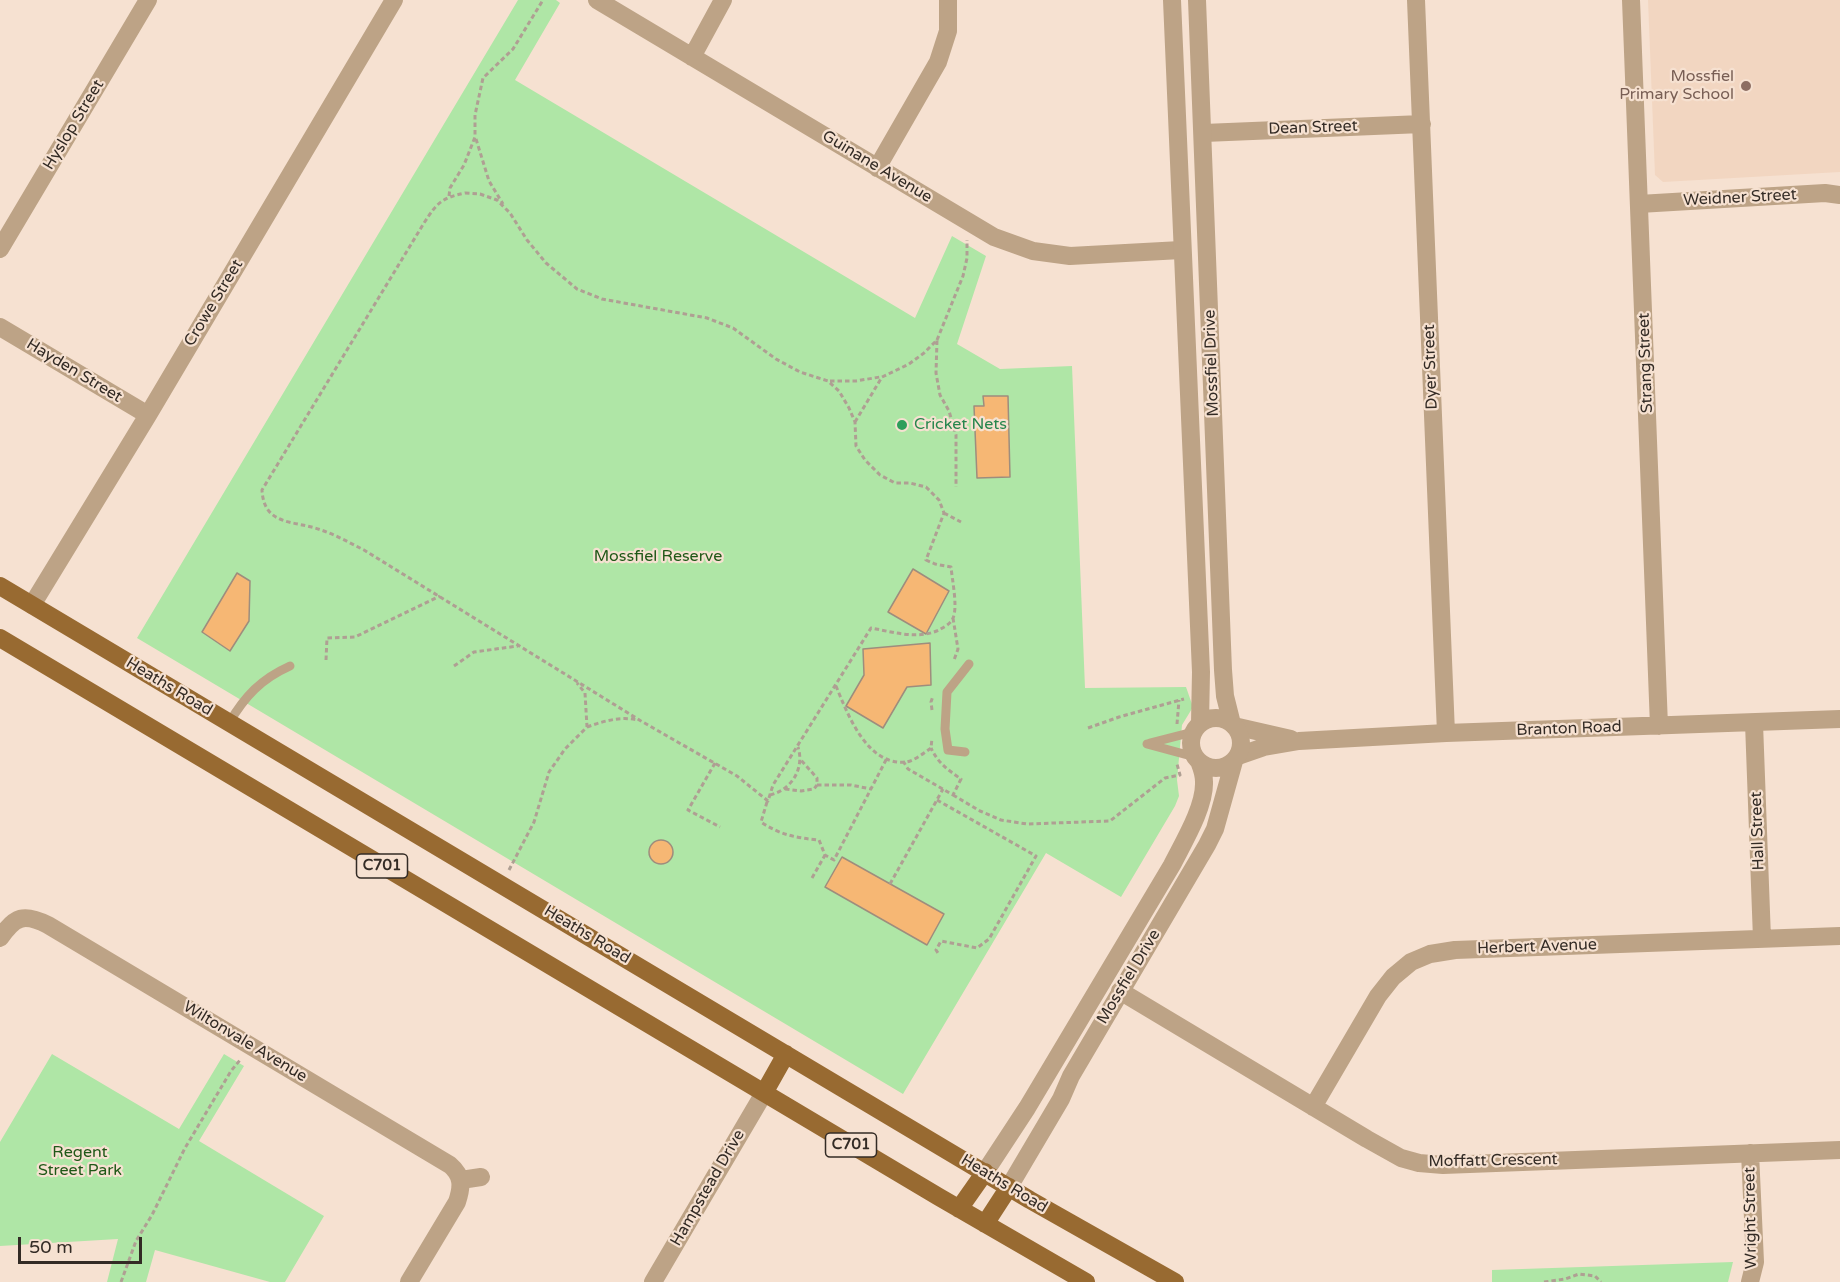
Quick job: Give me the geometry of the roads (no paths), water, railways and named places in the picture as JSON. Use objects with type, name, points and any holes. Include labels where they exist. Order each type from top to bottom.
[{"type":"main road","name":"Heaths Road","points":[[0,586],[1009,1187],[1175,1282]]},
{"type":"main road","name":"C701","points":[[0,638],[959,1209],[1086,1282]]},
{"type":"main road","points":[[764,1093],[786,1054]]},
{"type":"main road","points":[[959,1209],[985,1172]]},
{"type":"main road","points":[[985,1224],[1009,1187]]},
{"type":"street","name":"Hyslop Street","points":[[0,249],[148,0]]},
{"type":"street","name":"Crowe Street","points":[[32,606],[394,0]]},
{"type":"street","name":"Guinane Avenue","points":[[597,0],[994,237],[1033,251],[1070,256],[1181,250]]},
{"type":"street","points":[[692,57],[723,0]]},
{"type":"street","points":[[877,168],[938,62],[948,31],[948,0]]},
{"type":"street","name":"Mossfiel Drive","points":[[1172,0],[1201,672],[1190,728]]},
{"type":"street","name":"Mossfiel Drive","points":[[1197,0],[1204,133],[1223,670],[1225,696],[1233,725]]},
{"type":"street","name":"Dyer Street","points":[[1416,0],[1446,733]]},
{"type":"street","name":"Strang Street","points":[[1631,0],[1659,726]]},
{"type":"street","name":"Dean Street","points":[[1204,133],[1422,124]]},
{"type":"street","name":"Weidner Street","points":[[1639,204],[1825,193],[1840,195]]},
{"type":"street","name":"Hayden Street","points":[[0,327],[148,415]]},
{"type":"street","points":[[1216,718],[1233,725],[1241,740],[1236,759],[1222,768],[1207,767],[1198,760],[1190,745],[1190,728],[1208,719],[1216,718]]},
{"type":"street","name":"Branton Road","points":[[1236,759],[1264,747],[1299,741],[1446,733],[1840,719]]},
{"type":"street","name":"Hall Street","points":[[1754,723],[1762,939]]},
{"type":"street","name":"Branton Road","points":[[1233,725],[1299,741]]},
{"type":"street","name":"Mossfiel Drive","points":[[1009,1187],[1061,1099],[1071,1076],[1120,991],[1211,838],[1236,759]]},
{"type":"street","name":"Mossfiel Drive","points":[[985,1172],[1028,1108],[1172,865],[1192,827],[1202,797],[1204,782],[1198,760]]},
{"type":"street","name":"Wiltonvale Avenue","points":[[0,938],[18,910],[48,925],[450,1165],[461,1180]]},
{"type":"street","name":"Herbert Avenue","points":[[1313,1107],[1378,996],[1411,962],[1430,954],[1455,950],[1840,936]]},
{"type":"street","name":"Moffatt Crescent","points":[[1102,981],[1401,1158],[1443,1165],[1840,1150]]},
{"type":"street","name":"Hampstead Drive","points":[[653,1282],[764,1093]]},
{"type":"street","name":"Wright Street","points":[[1750,1153],[1755,1262],[1750,1282]]},
{"type":"street","points":[[409,1282],[457,1202],[461,1180],[481,1177]]},
{"type":"lane","points":[[965,752],[948,750],[945,729],[947,692],[969,664]]},
{"type":"lane","points":[[229,723],[241,703],[261,683],[274,673],[290,666]]},
{"type":"lane","points":[[1190,728],[1148,744],[1198,760]]},
{"type":"place","name":"Mossfiel Primary School","points":[[1746,86]]},
{"type":"place","name":"Cricket Nets","points":[[902,425]]},
{"type":"park label","name":"Mossfiel Reserve","points":[[658,557]]},
{"type":"park label","name":"Regent Street Park","points":[[80,1162]]}]
